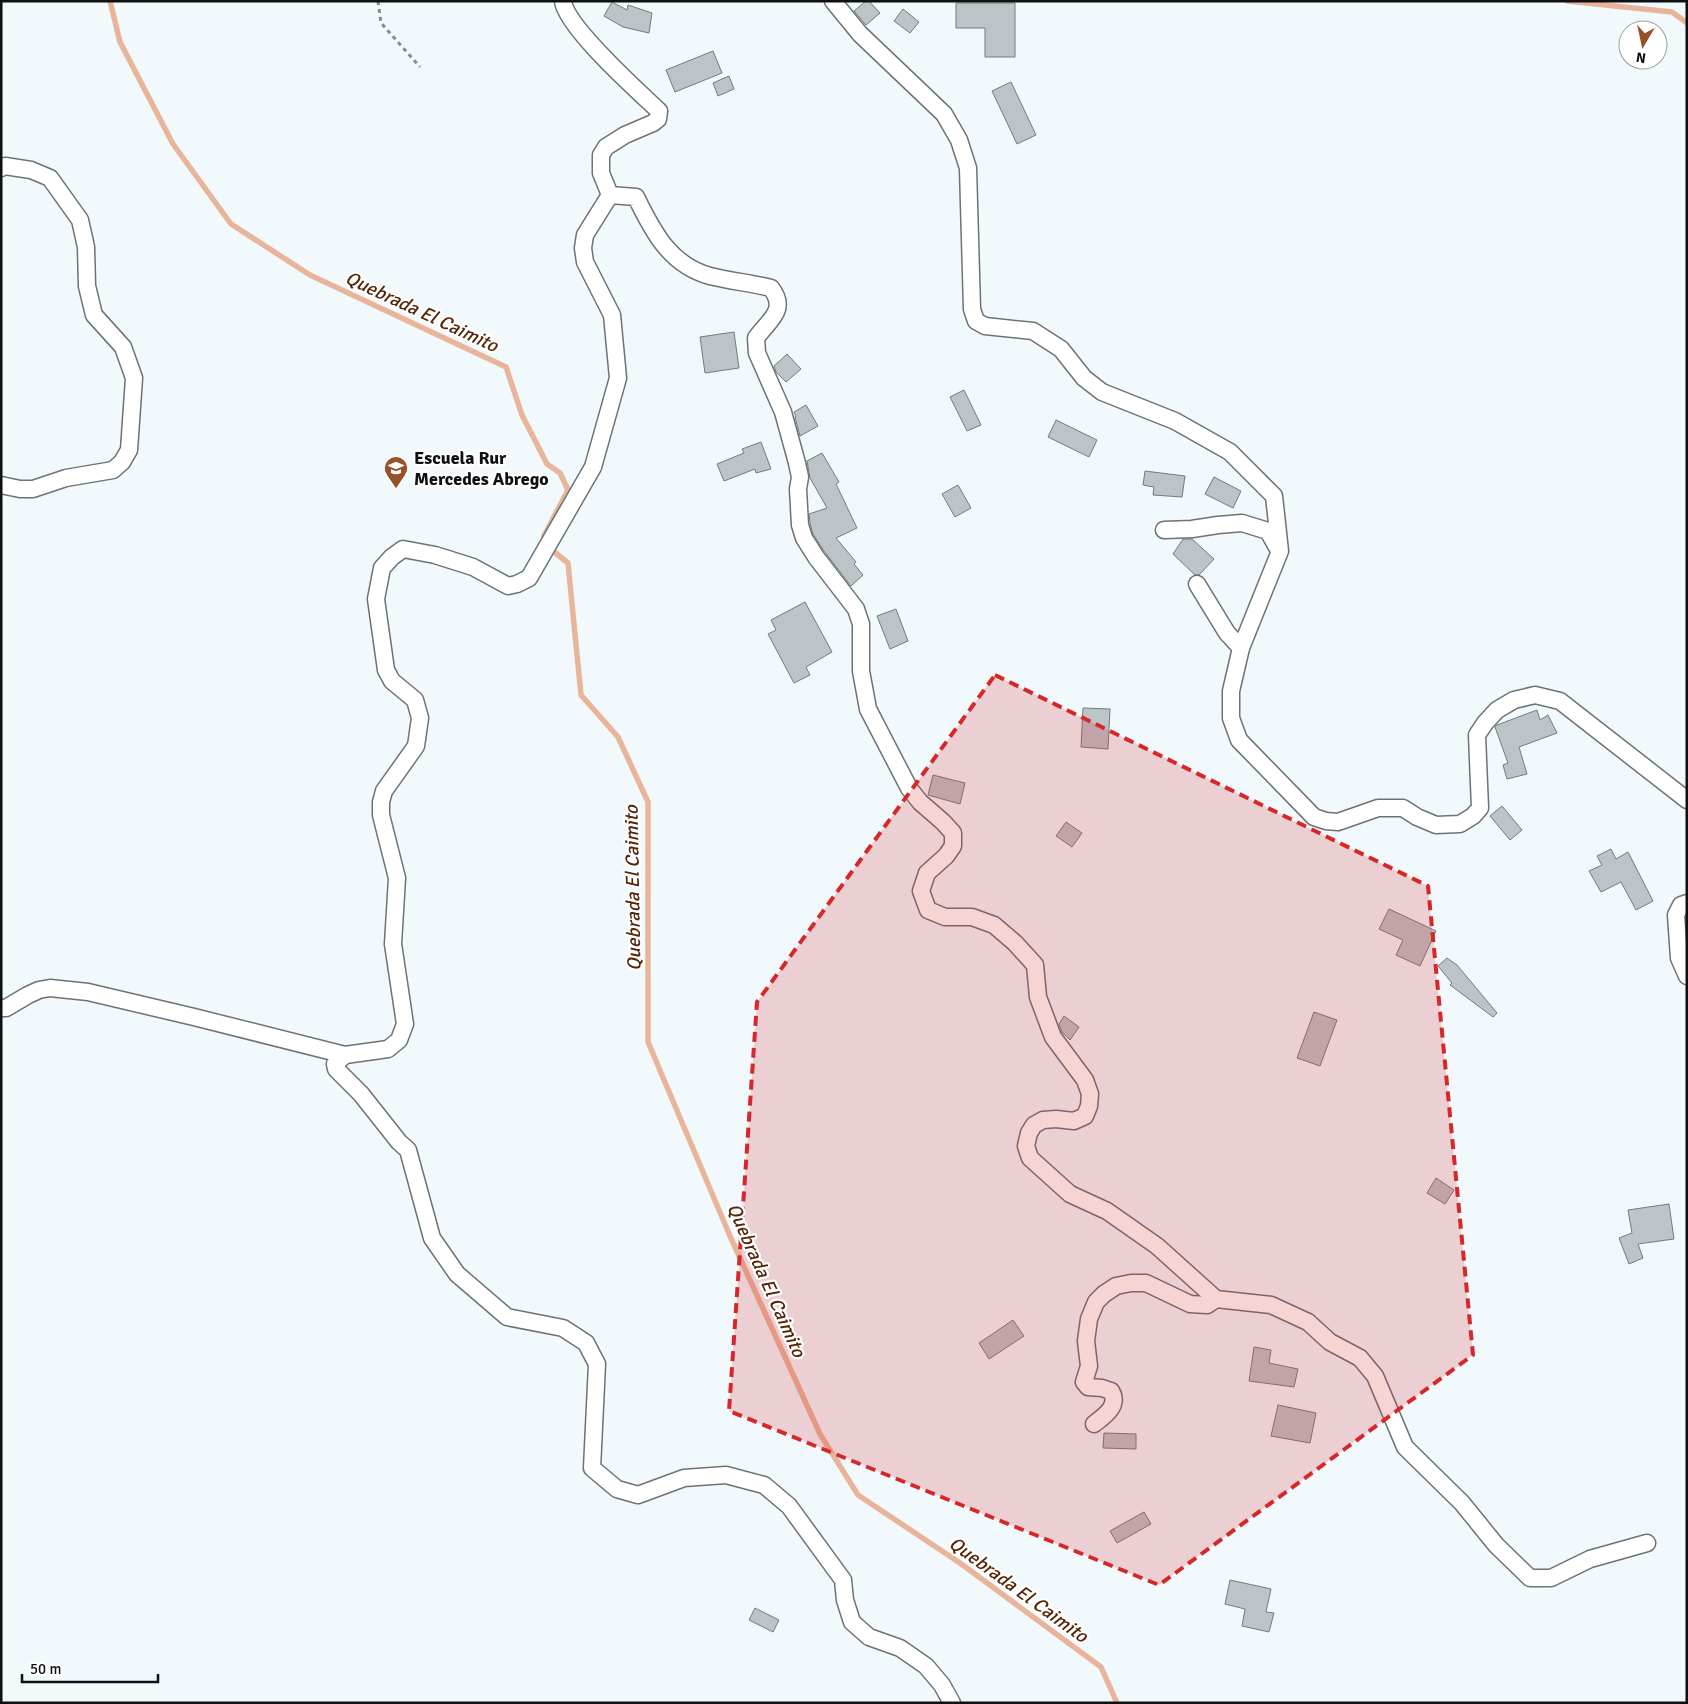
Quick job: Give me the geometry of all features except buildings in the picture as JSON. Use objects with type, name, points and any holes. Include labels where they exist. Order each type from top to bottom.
[{"type":"street","points":[[563,1],[568,16],[604,58],[659,111],[658,119],[653,124],[625,135],[606,147],[601,154],[601,173],[610,195]]},
{"type":"street","points":[[833,1],[860,34],[944,114],[959,140],[968,168],[972,309],[976,321],[986,326],[1033,331],[1061,349],[1084,378],[1102,392],[1174,421],[1230,452],[1274,496],[1280,551],[1241,648],[1231,691],[1231,718],[1239,740],[1314,817],[1338,822],[1378,808],[1403,808],[1436,825],[1460,824],[1480,808],[1477,735],[1496,710],[1514,700],[1536,695],[1560,701],[1687,800]]},
{"type":"street","points":[[1,168],[6,166],[31,170],[50,178],[80,220],[86,248],[87,286],[94,315],[123,347],[134,378],[128,450],[122,462],[112,470],[66,478],[33,488],[20,489],[1,484]]},
{"type":"street","points":[[1,1008],[6,1008],[34,992],[50,988],[88,992],[194,1016],[345,1055],[388,1049],[399,1040],[405,1024],[393,944],[398,878],[380,815],[384,791],[416,746],[420,718],[416,700],[392,681],[386,670],[376,600],[382,568],[403,549],[435,555],[473,567],[508,586],[529,578],[594,467],[618,378],[612,315],[585,262],[583,248],[585,234],[610,195]]},
{"type":"street","points":[[610,195],[636,197],[651,228],[666,250],[695,270],[710,276],[771,288],[776,294],[779,304],[776,314],[756,338],[757,353],[783,412],[797,463],[800,476],[798,489],[800,525],[804,538],[816,557],[856,609],[861,624],[861,671],[868,709],[872,718],[884,737],[909,788],[920,802],[943,822],[953,834],[953,846],[946,856],[927,874],[921,890],[928,910],[945,917],[972,917],[994,924],[1035,965],[1038,997],[1053,1037],[1081,1072],[1088,1087],[1090,1094],[1089,1106],[1085,1116],[1074,1121],[1043,1120],[1034,1125],[1029,1133],[1026,1146],[1030,1158],[1070,1194],[1107,1211],[1157,1246],[1216,1299],[1271,1305],[1308,1322],[1330,1342],[1360,1358],[1376,1376],[1405,1447],[1462,1503],[1496,1545],[1530,1578],[1551,1578],[1590,1559],[1648,1543]]},
{"type":"street","points":[[1164,530],[1192,530],[1218,525],[1242,524],[1268,531],[1280,551]]},
{"type":"street","points":[[1197,584],[1227,632],[1241,648]]},
{"type":"street","points":[[1687,903],[1681,905],[1676,915],[1679,958],[1687,976]]},
{"type":"street","points":[[345,1055],[335,1064],[336,1068],[361,1094],[399,1142],[408,1150],[432,1238],[457,1274],[507,1317],[564,1328],[586,1343],[597,1364],[592,1468],[618,1489],[638,1495],[684,1478],[726,1475],[764,1486],[789,1506],[843,1580],[845,1600],[852,1622],[870,1637],[900,1648],[926,1666],[942,1685],[952,1703]]},
{"type":"street","points":[[1094,1424],[1108,1413],[1113,1406],[1114,1396],[1112,1391],[1088,1387],[1084,1382],[1089,1366],[1086,1341],[1089,1319],[1096,1302],[1116,1286],[1131,1283],[1146,1283],[1190,1304],[1207,1305],[1216,1299]]},
{"type":"path","points":[[378,1],[381,23],[420,67]]},
{"type":"highlighted area","points":[[995,675],[1428,886],[1473,1355],[1159,1585],[729,1411],[757,1002]]},
{"type":"waterway","name":"Quebrada El Caimito","points":[[110,1],[120,42],[173,144],[231,224],[310,275],[506,367],[522,415],[547,464],[560,473],[568,490],[544,536],[547,546],[568,563],[581,695],[618,737],[648,802],[648,1042],[730,1236],[820,1434],[858,1495],[960,1563],[1101,1667],[1117,1703]]},
{"type":"waterway","points":[[1567,1],[1672,12],[1687,23]]},
{"type":"place","name":"Escuela Rur Mercedes Abrego","points":[[396,489]]}]
